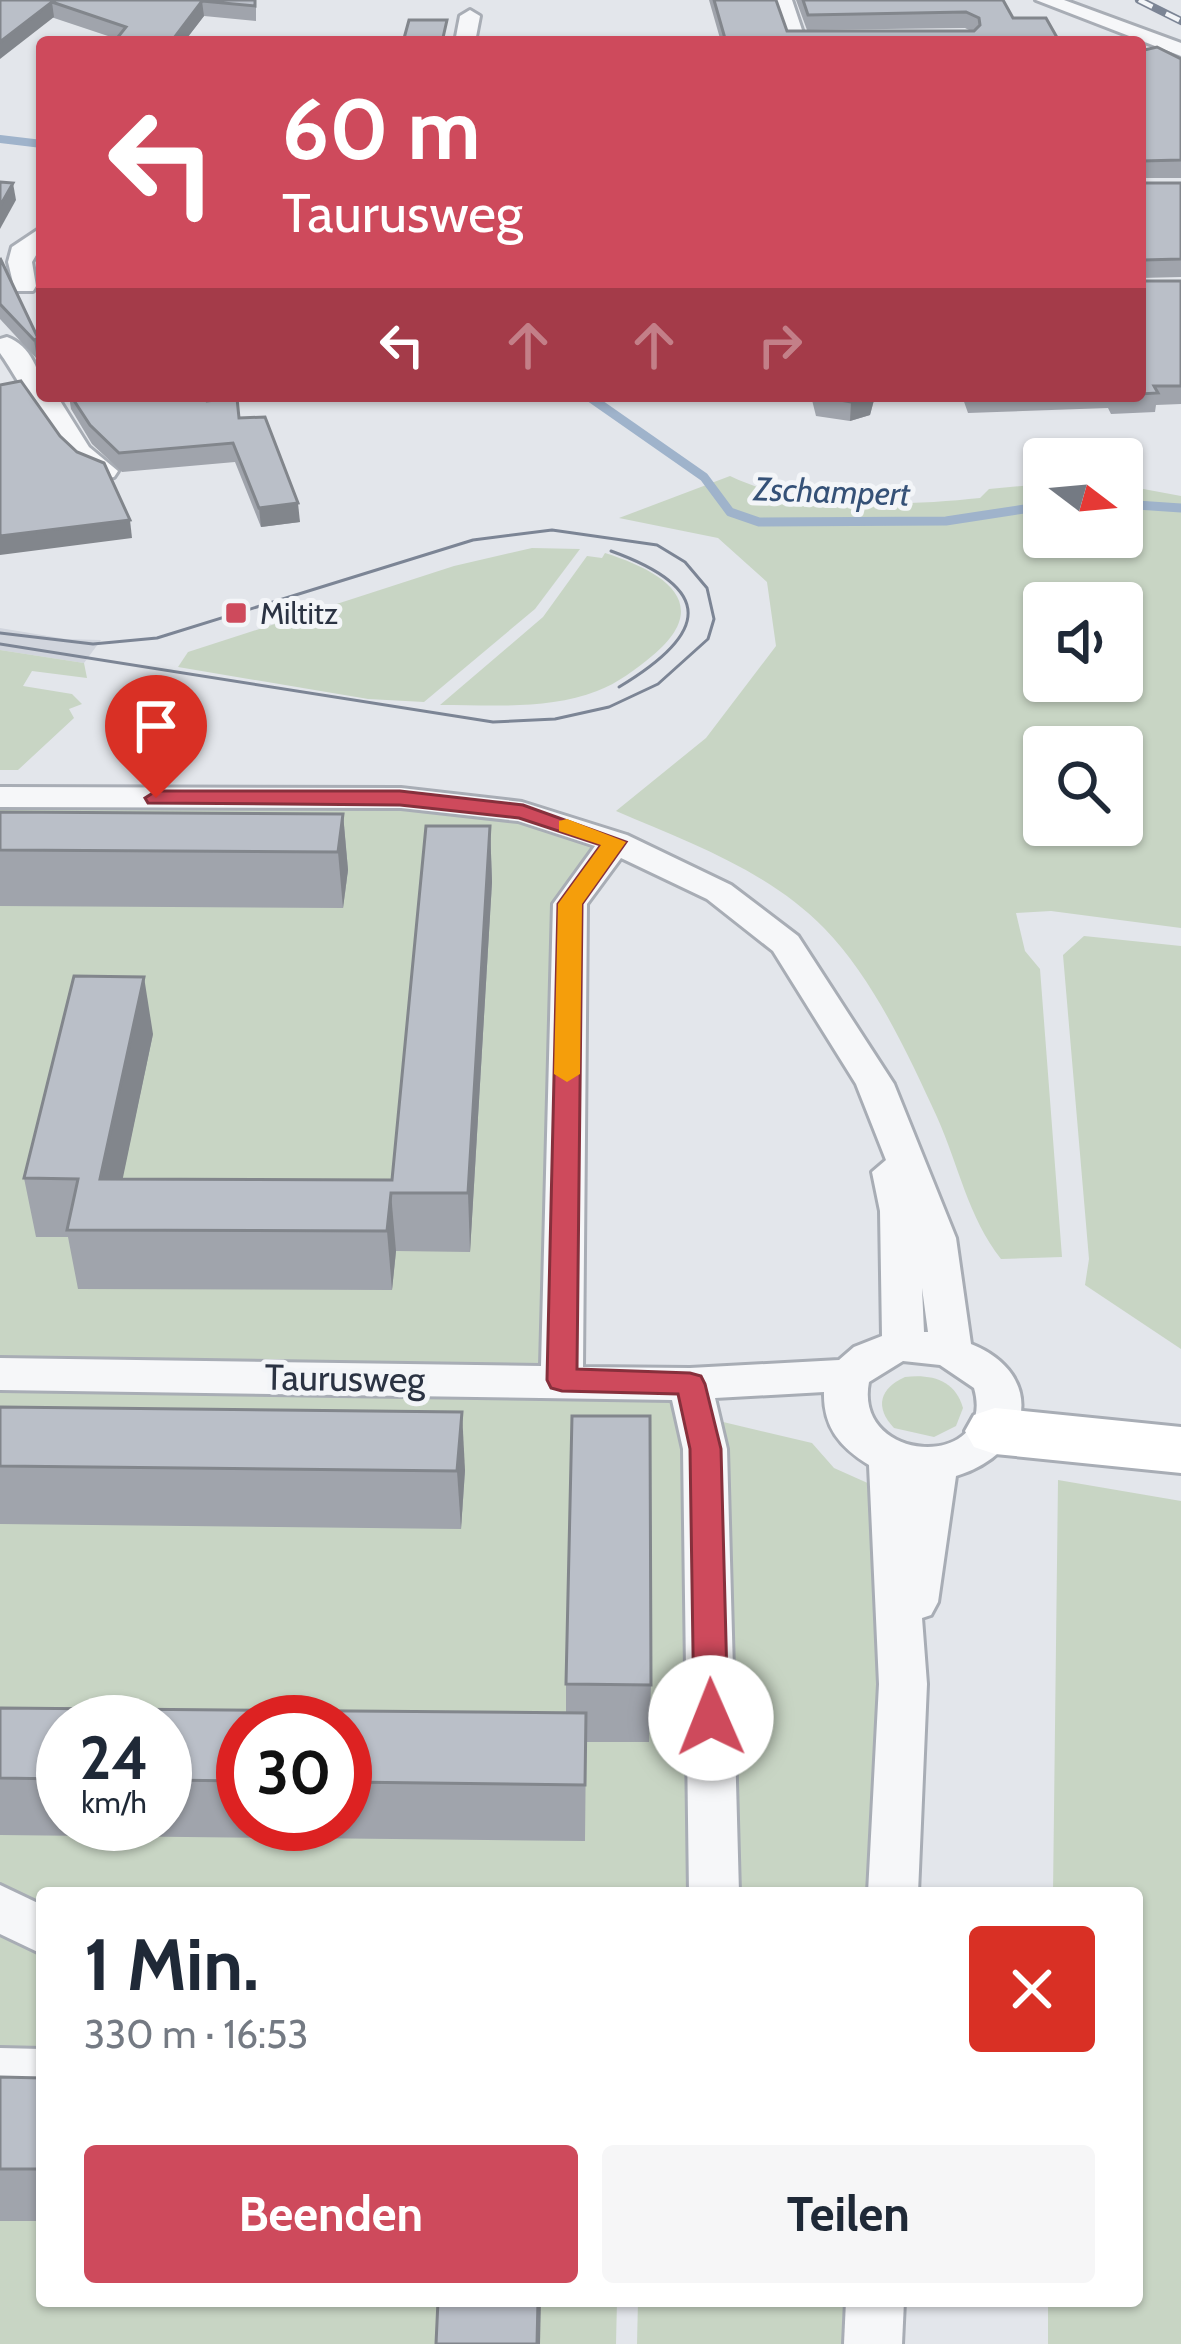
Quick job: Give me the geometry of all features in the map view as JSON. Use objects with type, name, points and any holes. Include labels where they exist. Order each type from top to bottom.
[{"type":"street","points":[[782,0],[794,36]]},
{"type":"street","points":[[1046,0],[1143,36]]},
{"type":"street","points":[[465,36],[470,16]]},
{"type":"street","points":[[1146,37],[1181,50]]},
{"type":"street","points":[[22,290],[20,262],[24,248],[36,239]]},
{"type":"street","points":[[2,343],[36,386]]},
{"type":"street","points":[[48,402],[80,452],[104,471]]},
{"type":"street","points":[[0,797],[400,798],[523,812],[615,842],[719,892],[786,944],[875,1084],[936,1238],[951,1352]]},
{"type":"street","points":[[562,1380],[570,904],[615,842]]},
{"type":"street","points":[[875,1084],[900,1210],[903,1346]]},
{"type":"street","points":[[903,1346],[951,1352],[983,1371],[997,1413],[972,1454],[935,1463],[890,1456],[860,1436],[847,1393],[872,1355],[903,1346]]},
{"type":"street","name":"Taurusweg","points":[[0,1374],[562,1380],[847,1393]]},
{"type":"street","points":[[690,1384],[705,1449],[714,1887]]},
{"type":"street","points":[[997,1413],[1181,1423]]},
{"type":"street","points":[[997,1413],[1181,1450]]},
{"type":"street","points":[[890,1456],[903,1684]]},
{"type":"street","points":[[893,1887],[903,1684],[935,1463]]},
{"type":"street","points":[[0,1908],[36,1927]]},
{"type":"street","points":[[0,2073],[36,2074]]},
{"type":"street","points":[[873,2344],[875,2307]]},
{"type":"shaded area","points":[[0,628],[101,640],[84,663],[0,650]]},
{"type":"green space","points":[[730,476],[788,495],[853,503],[980,498],[989,489],[1023,486],[1023,558],[1143,558],[1143,489],[1181,496],[1181,928],[1051,911],[1016,913],[1025,951],[1040,969],[1062,1257],[1001,1259],[972,1209],[937,1117],[901,1043],[874,993],[824,928],[752,874],[616,811],[706,738],[776,646],[767,582],[718,538],[619,518]]},
{"type":"green space","points":[[532,548],[580,549],[535,609],[424,702],[368,699],[178,667],[188,652],[454,566]]},
{"type":"green space","points":[[605,553],[645,569],[674,591],[680,620],[652,656],[612,684],[578,697],[519,705],[440,705],[543,617],[587,556],[602,558]]},
{"type":"green space","points":[[0,650],[84,663],[87,678],[32,671],[23,686],[72,694],[82,704],[69,709],[74,718],[18,770],[0,770]]},
{"type":"green space","points":[[0,797],[401,798],[522,812],[615,842],[570,904],[562,1379],[690,1384],[714,1887],[36,1887],[36,2307],[617,2307],[616,2344],[0,2344]]},
{"type":"green space","points":[[1084,936],[1181,946],[1181,1349],[1085,1285],[1089,1259],[1063,955]]},
{"type":"green space","points":[[905,1377],[933,1378],[948,1385],[963,1408],[956,1426],[934,1437],[894,1428],[884,1413],[883,1399]]},
{"type":"green space","points":[[719,1421],[812,1443],[834,1468],[881,1489],[888,1626],[870,1887],[731,1887]]},
{"type":"green space","points":[[1058,1480],[1181,1501],[1181,2344],[1048,2344],[1048,2307],[1143,2307],[1143,1887],[1053,1887]]},
{"type":"green space","points":[[638,2307],[845,2307],[843,2344],[637,2344]]},
{"type":"building","points":[[0,0],[255,0],[255,6],[202,1],[176,36],[119,36],[126,27],[52,2],[0,42]]},
{"type":"building","points":[[714,0],[776,0],[787,31],[974,31],[979,18],[966,12],[808,15],[803,0],[1003,0],[1013,18],[1046,18],[1056,36],[724,36]]},
{"type":"building","points":[[409,20],[447,20],[443,36],[405,36]]},
{"type":"building","points":[[1157,47],[1181,59],[1181,160],[1146,161],[1146,50]]},
{"type":"building","points":[[0,182],[13,183],[0,206]]},
{"type":"building","points":[[1146,183],[1181,183],[1181,259],[1146,260]]},
{"type":"building","points":[[0,258],[36,339],[34,340],[0,304]]},
{"type":"building","points":[[1146,281],[1181,281],[1181,386],[1154,386],[1158,393],[1146,394]]},
{"type":"building","points":[[21,381],[60,436],[77,452],[104,463],[130,520],[0,536],[0,385]]},
{"type":"building","points":[[75,402],[237,402],[239,418],[265,417],[298,503],[259,508],[233,443],[119,453],[90,425]]},
{"type":"building","points":[[0,812],[343,814],[338,852],[0,850]]},
{"type":"building","points":[[426,826],[490,826],[468,1193],[391,1193],[387,1231],[67,1230],[78,1179],[24,1178],[74,976],[144,977],[100,1179],[392,1180]]},
{"type":"building","points":[[0,1407],[462,1412],[457,1471],[0,1466]]},
{"type":"building","points":[[572,1416],[650,1416],[651,1685],[566,1684]]},
{"type":"building","points":[[0,1708],[36,1708],[36,1779],[0,1778]]},
{"type":"building","points":[[192,1710],[216,1710],[216,1781],[192,1780]]},
{"type":"building","points":[[372,1711],[586,1713],[585,1785],[372,1782]]},
{"type":"building","points":[[0,2077],[36,2078],[36,2169],[0,2169]]},
{"type":"building","points":[[438,2307],[538,2307],[537,2344],[436,2344]]},
{"type":"waterway","name":"Zschampert","points":[[0,139],[36,143]]},
{"type":"waterway","name":"Zschampert","points":[[597,402],[704,477],[730,512],[759,522],[946,521],[1023,509]]},
{"type":"waterway","name":"Zschampert","points":[[1143,505],[1181,508]]},
{"type":"tram line","points":[[0,633],[93,644],[157,638],[473,540],[552,530],[657,545],[685,562],[707,588],[714,619],[708,639],[658,684],[609,707],[555,719],[493,722],[0,644]]},
{"type":"tram line","points":[[611,551],[669,581],[683,596],[688,613],[684,630],[670,648],[619,687]]},
{"type":"railway","points":[[1139,0],[1181,21]]},
{"type":"slow traffic","points":[[567,826],[615,842],[570,904],[567,1074]]},
{"type":"place","name":"Miltitz","points":[[236,613]]},
{"type":"route","points":[[156,798],[400,798],[523,812],[615,842],[570,904],[562,1380],[690,1384],[705,1449],[711,1718]]}]
